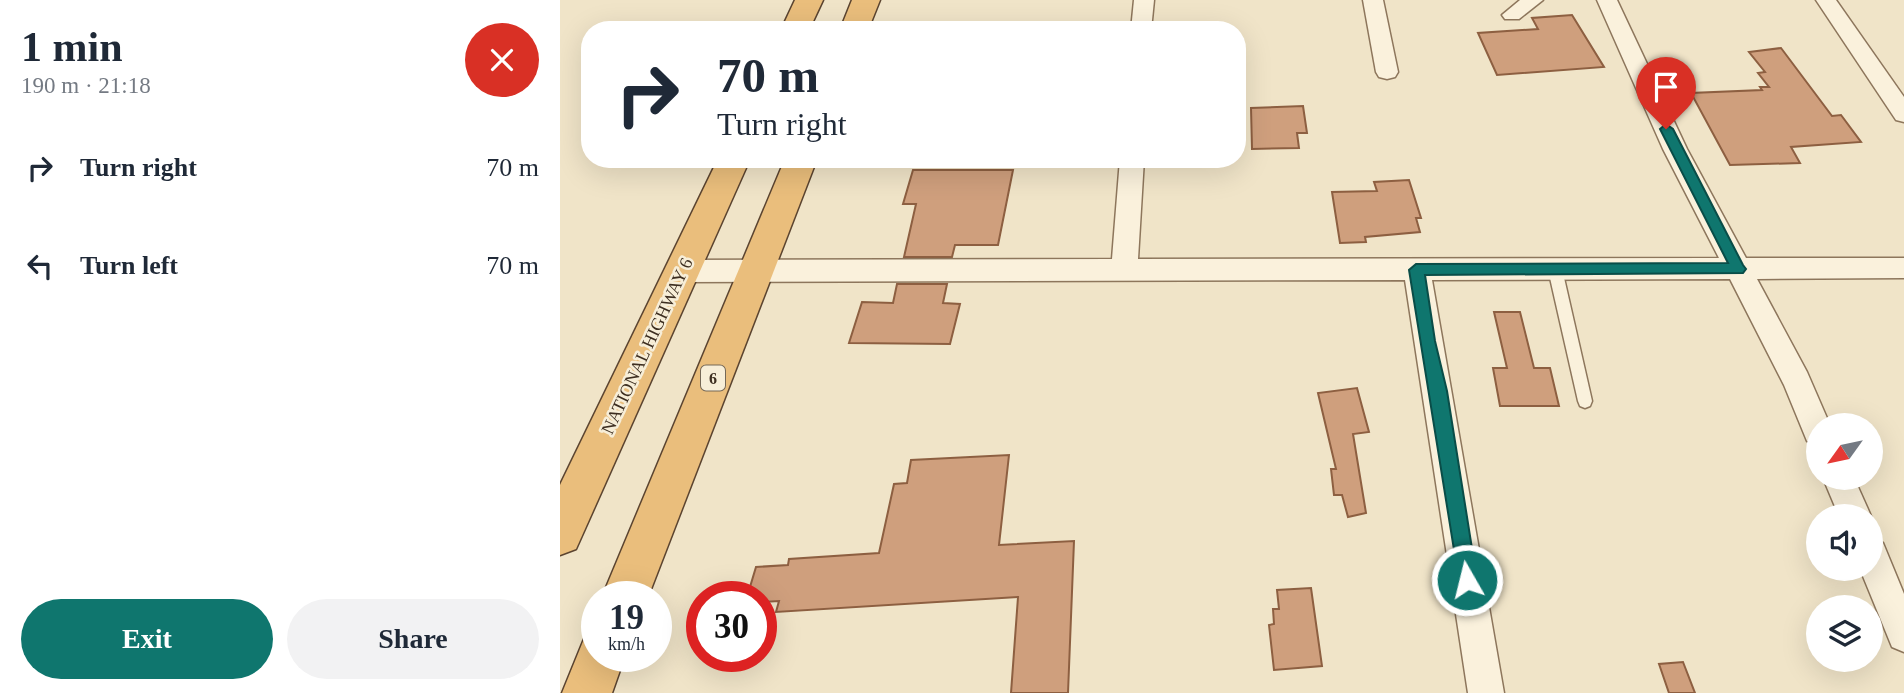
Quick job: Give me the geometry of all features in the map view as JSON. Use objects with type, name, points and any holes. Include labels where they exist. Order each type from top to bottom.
[{"type":"highway","points":[[858,21],[866,0]]},
{"type":"highway","points":[[797,21],[803,1]]},
{"type":"highway","name":"NATIONAL HIGHWAY 6","points":[[561,529],[730,168]]},
{"type":"highway","name":"6","points":[[631,581],[798,168]]},
{"type":"highway","points":[[587,693],[595,672]]},
{"type":"street","points":[[1142,21],[1144,0]]},
{"type":"street","points":[[1373,0],[1387,72]]},
{"type":"street","points":[[1512,15],[1533,0]]},
{"type":"street","points":[[1607,0],[1675,149],[1797,381],[1810,413]]},
{"type":"street","points":[[1826,0],[1896,92],[1904,114]]},
{"type":"street","points":[[1124,270],[1131,168]]},
{"type":"street","points":[[682,271],[1904,268]]},
{"type":"street","points":[[1416,270],[1486,693]]},
{"type":"street","points":[[1882,581],[1904,635]]},
{"type":"lane","points":[[1555,269],[1585,401]]},
{"type":"building","points":[[1572,15],[1604,67],[1497,75],[1478,33],[1538,29],[1532,18]]},
{"type":"building","points":[[1781,48],[1832,116],[1841,115],[1861,142],[1791,147],[1800,163],[1730,165],[1691,93],[1762,90],[1760,87],[1769,87],[1758,73],[1765,72],[1749,52]]},
{"type":"building","points":[[1303,106],[1307,133],[1297,133],[1299,148],[1252,149],[1251,108]]},
{"type":"building","points":[[913,170],[1013,170],[998,245],[955,245],[952,257],[904,257],[916,204],[903,204]]},
{"type":"building","points":[[1409,180],[1421,218],[1416,218],[1420,232],[1365,237],[1366,242],[1340,243],[1332,192],[1377,191],[1374,182]]},
{"type":"building","points":[[897,284],[947,284],[943,303],[960,304],[950,344],[849,343],[862,302],[893,303]]},
{"type":"building","points":[[1494,312],[1520,312],[1534,368],[1550,368],[1559,406],[1500,406],[1493,368],[1507,368]]},
{"type":"building","points":[[1357,388],[1369,432],[1353,434],[1366,513],[1348,517],[1342,495],[1334,495],[1331,469],[1336,469],[1318,393]]},
{"type":"building","points":[[1009,455],[999,545],[1074,541],[1068,693],[1011,693],[1018,597],[777,612],[777,581],[752,581],[756,567],[788,565],[789,559],[879,553],[894,484],[907,483],[911,460]]},
{"type":"building","points":[[1311,588],[1322,666],[1274,670],[1269,625],[1274,624],[1273,609],[1279,609],[1277,590]]},
{"type":"building","points":[[1683,662],[1695,693],[1669,693],[1659,664]]},
{"type":"route","points":[[1467,580],[1416,270],[1738,269],[1666,129]]}]
